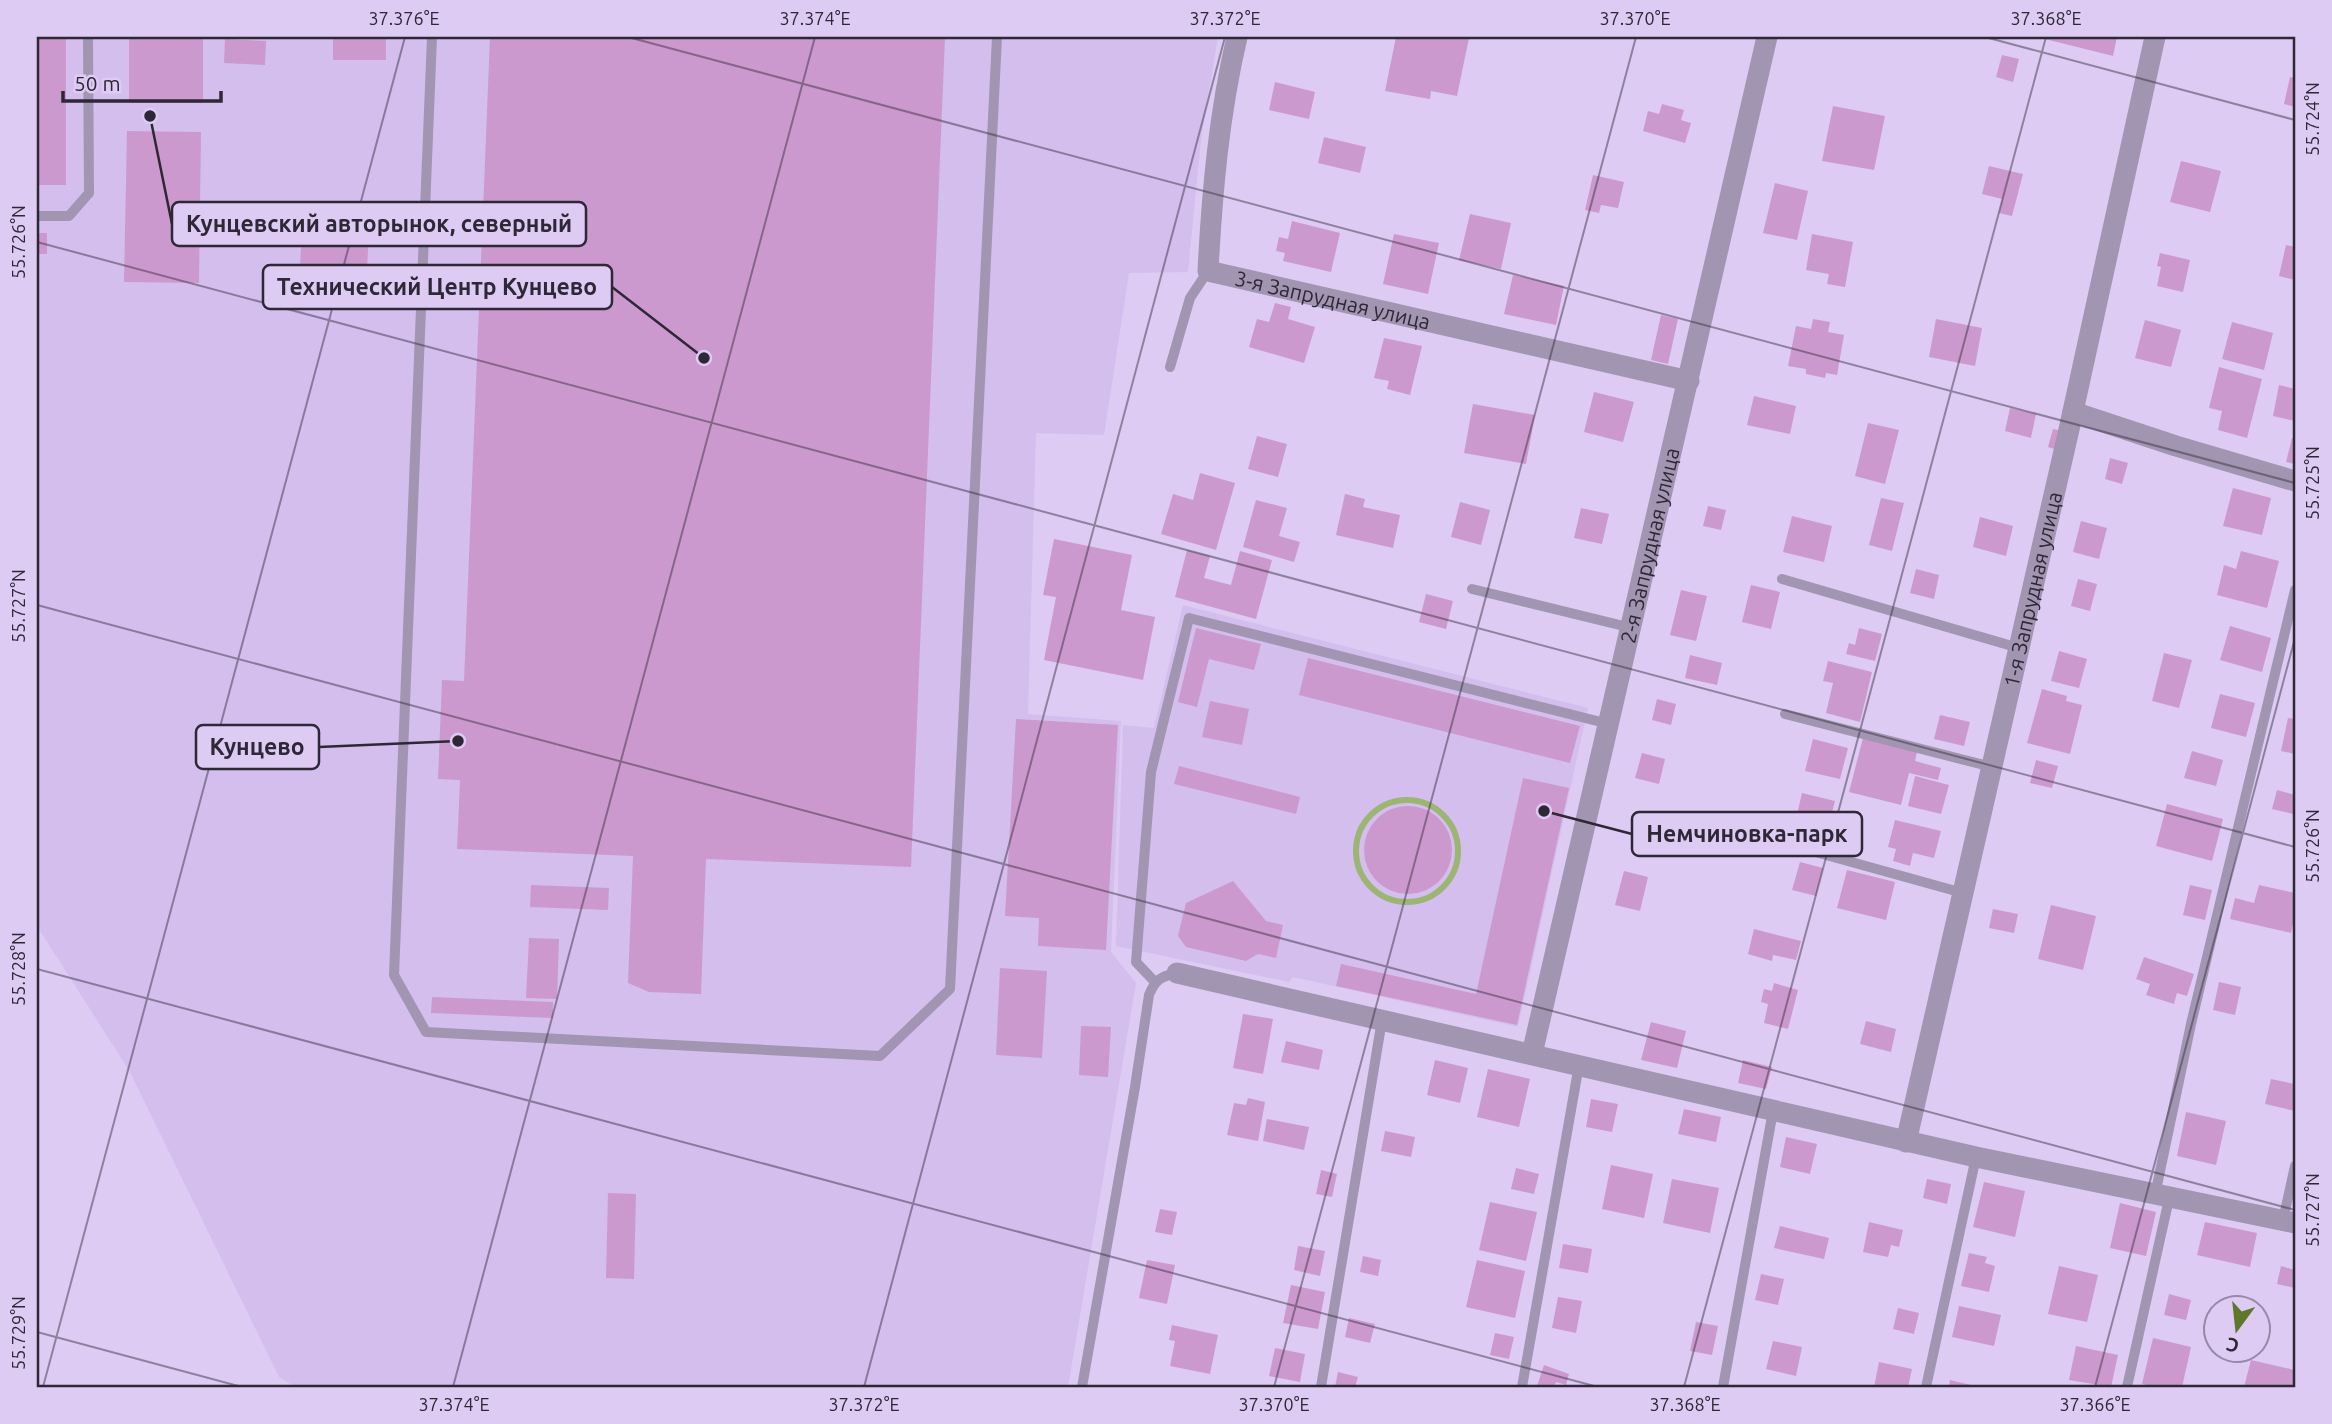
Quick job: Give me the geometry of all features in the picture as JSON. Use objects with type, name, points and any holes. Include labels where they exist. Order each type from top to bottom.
[{"type":"street","name":"3-я Запрудная улица","points":[[1237,37],[1228,77],[1213,179],[1208,271],[1689,381]]},
{"type":"street","name":"2-я Запрудная улица","points":[[1532,1054],[1767,37]]},
{"type":"street","name":"1-я Запрудная улица","points":[[1906,1142],[2073,412],[2155,37]]},
{"type":"street","points":[[2073,412],[2295,481]]},
{"type":"street","points":[[1177,973],[1906,1142],[2289,1222]]},
{"type":"lane","points":[[37,216],[69,216],[89,193],[88,37]]},
{"type":"lane","points":[[432,37],[394,975],[425,1032],[880,1056],[950,989],[997,37]]},
{"type":"lane","points":[[1170,367],[1190,298],[1208,271]]},
{"type":"lane","points":[[1782,579],[2019,648]]},
{"type":"lane","points":[[1472,589],[1632,628]]},
{"type":"lane","points":[[2127,1387],[2191,1024],[2295,590]]},
{"type":"lane","points":[[1155,982],[1136,962],[1151,772],[1189,618],[1609,723]]},
{"type":"lane","points":[[1785,713],[1992,767]]},
{"type":"lane","points":[[1740,831],[1963,892]]},
{"type":"lane","points":[[1082,1387],[1149,995],[1155,982],[1165,975],[1177,973]]},
{"type":"lane","points":[[1321,1387],[1382,1020]]},
{"type":"lane","points":[[1522,1387],[1579,1065]]},
{"type":"lane","points":[[1723,1387],[1773,1111]]},
{"type":"lane","points":[[1926,1387],[1976,1157]]},
{"type":"lane","points":[[2289,1222],[2295,1166]]},
{"type":"shaded area","points":[[37,37],[1218,37],[1201,140],[1188,272],[1129,273],[1104,435],[1036,433],[1028,714],[1121,721],[1111,952],[1136,983],[1068,1387],[295,1387],[279,1377],[130,1072],[37,926]]},
{"type":"shaded area","points":[[1183,605],[1588,708],[1518,1027],[1293,977],[1289,982],[1116,946],[1123,725],[1154,728]]},
{"type":"building","points":[[37,37],[66,37],[66,185],[38,185]]},
{"type":"building","points":[[129,37],[203,37],[203,103],[129,103]]},
{"type":"building","points":[[333,37],[386,37],[386,60],[333,60]]},
{"type":"building","points":[[490,37],[945,37],[911,867],[706,859],[701,994],[649,992],[628,983],[633,856],[457,849],[460,780],[438,779],[442,680],[464,681]]},
{"type":"building","points":[[1396,37],[1469,38],[1457,96],[1431,91],[1430,99],[1385,91]]},
{"type":"building","points":[[2037,37],[2117,37],[2113,56]]},
{"type":"building","points":[[225,39],[266,41],[265,65],[224,63]]},
{"type":"building","points":[[2002,55],[2019,59],[2013,82],[1996,77]]},
{"type":"building","points":[[2290,77],[2295,78],[2295,107],[2284,104]]},
{"type":"building","points":[[1275,82],[1315,92],[1309,119],[1269,110]]},
{"type":"building","points":[[1662,104],[1684,110],[1681,120],[1691,123],[1685,143],[1643,131],[1648,111],[1659,114]]},
{"type":"building","points":[[1833,106],[1885,116],[1874,170],[1822,161]]},
{"type":"building","points":[[127,131],[201,132],[199,283],[124,282]]},
{"type":"building","points":[[1324,137],[1366,147],[1360,173],[1318,163]]},
{"type":"building","points":[[2181,161],[2221,171],[2210,212],[2170,202]]},
{"type":"building","points":[[1989,166],[2023,174],[2012,216],[1999,213],[2002,199],[1982,194]]},
{"type":"building","points":[[1593,175],[1624,182],[1618,208],[1601,205],[1599,213],[1585,210]]},
{"type":"building","points":[[1775,183],[1808,191],[1797,240],[1763,233]]},
{"type":"building","points":[[303,209],[370,213],[367,270],[300,267]]},
{"type":"building","points":[[1470,214],[1511,223],[1501,269],[1459,260]]},
{"type":"building","points":[[1292,221],[1340,233],[1331,272],[1283,261],[1285,253],[1276,251],[1279,237],[1288,239]]},
{"type":"building","points":[[37,233],[47,233],[47,254],[37,254]]},
{"type":"building","points":[[1394,234],[1439,243],[1428,294],[1383,284]]},
{"type":"building","points":[[1812,234],[1853,242],[1845,287],[1827,284],[1829,274],[1806,270]]},
{"type":"building","points":[[2286,245],[2295,247],[2295,280],[2279,276]]},
{"type":"building","points":[[2160,253],[2190,260],[2183,292],[2157,286],[2161,267],[2157,266]]},
{"type":"building","points":[[1513,275],[1564,286],[1556,325],[1504,314]]},
{"type":"building","points":[[1275,303],[1291,307],[1288,319],[1315,327],[1304,363],[1249,347],[1257,319],[1269,322]]},
{"type":"building","points":[[1661,315],[1678,319],[1668,364],[1651,360]]},
{"type":"building","points":[[1813,319],[1830,322],[1828,332],[1844,335],[1837,375],[1826,373],[1825,378],[1806,374],[1806,369],[1788,366],[1796,326],[1811,329]]},
{"type":"building","points":[[1936,319],[1982,328],[1975,366],[1929,357]]},
{"type":"building","points":[[2145,320],[2181,330],[2171,367],[2135,358]]},
{"type":"building","points":[[2232,322],[2273,333],[2264,370],[2222,359]]},
{"type":"building","points":[[1384,338],[1422,346],[1410,395],[1387,389],[1389,381],[1374,378]]},
{"type":"building","points":[[2219,367],[2262,379],[2247,438],[2218,430],[2222,411],[2209,408]]},
{"type":"building","points":[[2279,385],[2295,389],[2295,421],[2273,416]]},
{"type":"building","points":[[1594,392],[1634,402],[1623,442],[1584,432]]},
{"type":"building","points":[[1754,396],[1796,406],[1790,434],[1747,425]]},
{"type":"building","points":[[1473,404],[1535,415],[1526,464],[1464,453]]},
{"type":"building","points":[[2010,408],[2036,414],[2031,438],[2005,431]]},
{"type":"building","points":[[1868,423],[1899,430],[1885,484],[1855,476]]},
{"type":"building","points":[[2053,429],[2062,431],[2057,450],[2048,447]]},
{"type":"building","points":[[1257,436],[1287,444],[1278,477],[1248,469]]},
{"type":"building","points":[[2292,438],[2295,439],[2295,464],[2286,462]]},
{"type":"building","points":[[2110,458],[2128,463],[2122,484],[2105,479]]},
{"type":"building","points":[[1200,473],[1235,483],[1216,550],[1161,534],[1173,494],[1193,500]]},
{"type":"building","points":[[2233,488],[2271,498],[2262,535],[2223,526]]},
{"type":"building","points":[[1345,494],[1365,499],[1363,507],[1400,515],[1393,548],[1336,535]]},
{"type":"building","points":[[1881,498],[1904,503],[1892,551],[1869,545]]},
{"type":"building","points":[[1256,500],[1287,508],[1279,536],[1300,542],[1294,562],[1243,547]]},
{"type":"building","points":[[1460,502],[1490,510],[1481,545],[1451,537]]},
{"type":"building","points":[[1708,506],[1726,510],[1721,530],[1703,526]]},
{"type":"building","points":[[1581,508],[1609,514],[1602,544],[1574,538]]},
{"type":"building","points":[[1792,516],[1832,526],[1824,562],[1783,552]]},
{"type":"building","points":[[1980,517],[2013,526],[2006,556],[1973,547]]},
{"type":"building","points":[[2081,521],[2107,528],[2099,559],[2073,552]]},
{"type":"building","points":[[1054,539],[1132,555],[1121,610],[1155,617],[1143,680],[1044,660],[1056,597],[1043,595]]},
{"type":"building","points":[[1187,550],[1210,556],[1204,578],[1231,585],[1240,551],[1272,560],[1256,619],[1175,597]]},
{"type":"building","points":[[2241,551],[2279,561],[2267,608],[2217,595],[2224,565],[2236,569]]},
{"type":"building","points":[[1916,569],[1939,575],[1934,599],[1910,593]]},
{"type":"building","points":[[2078,579],[2097,584],[2090,611],[2071,606]]},
{"type":"building","points":[[1751,585],[1780,592],[1771,629],[1742,622]]},
{"type":"building","points":[[1681,590],[1707,596],[1696,641],[1670,635]]},
{"type":"building","points":[[1426,594],[1453,601],[1446,629],[1419,622]]},
{"type":"building","points":[[2230,626],[2271,638],[2262,672],[2220,660]]},
{"type":"building","points":[[1196,628],[1261,644],[1254,670],[1209,659],[1197,707],[1178,702]]},
{"type":"building","points":[[1859,628],[1882,634],[1875,661],[1846,654],[1849,643],[1855,645]]},
{"type":"building","points":[[2059,651],[2087,659],[2079,688],[2051,681]]},
{"type":"building","points":[[2164,653],[2192,660],[2179,708],[2152,701]]},
{"type":"building","points":[[1690,655],[1722,663],[1717,685],[1685,678]]},
{"type":"building","points":[[1308,658],[1580,726],[1570,763],[1299,695]]},
{"type":"building","points":[[1828,661],[1872,672],[1860,722],[1826,713],[1833,683],[1823,681]]},
{"type":"building","points":[[2042,689],[2067,696],[2066,701],[2082,705],[2070,754],[2027,743]]},
{"type":"building","points":[[2220,694],[2255,703],[2246,737],[2211,728]]},
{"type":"building","points":[[1657,699],[1676,704],[1671,725],[1652,720]]},
{"type":"building","points":[[1210,701],[1249,709],[1242,745],[1202,737]]},
{"type":"building","points":[[1940,715],[1970,722],[1964,746],[1934,739]]},
{"type":"building","points":[[2288,718],[2295,719],[2295,754],[2281,751]]},
{"type":"building","points":[[1016,719],[1118,725],[1106,950],[1038,946],[1039,918],[1005,916]]},
{"type":"building","points":[[1863,738],[1917,752],[1915,761],[1941,768],[1938,780],[1909,773],[1901,805],[1849,792]]},
{"type":"building","points":[[1813,739],[1848,748],[1840,779],[1805,771]]},
{"type":"building","points":[[2192,751],[2223,760],[2216,786],[2184,778]]},
{"type":"building","points":[[1642,753],[1665,759],[1659,784],[1635,778]]},
{"type":"building","points":[[2036,760],[2058,766],[2052,788],[2030,783]]},
{"type":"building","points":[[1179,766],[1300,797],[1296,814],[1174,784]]},
{"type":"building","points":[[1915,776],[1949,785],[1941,814],[1908,806]]},
{"type":"building","points":[[1523,778],[1569,788],[1517,1025],[1336,986],[1341,964],[1476,994]]},
{"type":"building","points":[[2277,790],[2295,795],[2293,814],[2272,809]]},
{"type":"building","points":[[1802,793],[1835,801],[1827,831],[1795,823]]},
{"type":"building","points":[[2167,804],[2223,819],[2212,861],[2156,846]]},
{"type":"building","points":[[1408,806],[1425,810],[1439,819],[1448,833],[1452,850],[1448,867],[1439,881],[1425,890],[1408,894],[1391,890],[1377,881],[1368,867],[1364,850],[1368,833],[1377,819],[1391,810]]},
{"type":"building","points":[[1895,820],[1941,831],[1934,858],[1913,853],[1910,866],[1893,861],[1896,849],[1888,847]]},
{"type":"building","points":[[1800,862],[1823,868],[1816,896],[1792,890]]},
{"type":"building","points":[[1847,870],[1895,882],[1886,920],[1837,908]]},
{"type":"building","points":[[1624,871],[1648,877],[1640,911],[1615,905]]},
{"type":"building","points":[[1233,881],[1266,921],[1283,925],[1276,958],[1258,954],[1246,961],[1186,947],[1178,936],[1186,903]]},
{"type":"building","points":[[531,885],[609,888],[608,910],[530,907]]},
{"type":"building","points":[[2190,885],[2212,890],[2205,920],[2183,915]]},
{"type":"building","points":[[2259,885],[2295,893],[2291,933],[2230,919],[2235,898],[2254,903]]},
{"type":"building","points":[[2051,905],[2096,916],[2083,970],[2038,959]]},
{"type":"building","points":[[1993,909],[2018,914],[2014,933],[1989,928]]},
{"type":"building","points":[[1754,929],[1801,941],[1796,960],[1773,955],[1772,961],[1748,954]]},
{"type":"building","points":[[529,938],[559,939],[557,999],[526,998]]},
{"type":"building","points":[[2144,957],[2194,974],[2187,996],[2177,993],[2174,1004],[2146,995],[2150,984],[2136,979]]},
{"type":"building","points":[[1000,968],[1047,971],[1042,1058],[996,1055]]},
{"type":"building","points":[[2219,982],[2241,987],[2235,1015],[2213,1010]]},
{"type":"building","points":[[1774,983],[1798,990],[1788,1029],[1764,1023],[1768,1004],[1761,1002],[1764,989],[1772,991]]},
{"type":"building","points":[[432,997],[553,1002],[553,1018],[431,1013]]},
{"type":"building","points":[[1243,1014],[1273,1019],[1263,1074],[1233,1068]]},
{"type":"building","points":[[1866,1021],[1896,1029],[1891,1052],[1860,1044]]},
{"type":"building","points":[[1651,1022],[1686,1031],[1677,1068],[1641,1060]]},
{"type":"building","points":[[1081,1026],[1111,1027],[1108,1077],[1079,1075]]},
{"type":"building","points":[[1286,1041],[1323,1050],[1319,1070],[1281,1062]]},
{"type":"building","points":[[1435,1060],[1468,1068],[1460,1103],[1427,1095]]},
{"type":"building","points":[[1743,1060],[1772,1067],[1766,1089],[1738,1083]]},
{"type":"building","points":[[1488,1069],[1530,1079],[1519,1127],[1477,1117]]},
{"type":"building","points":[[2271,1079],[2295,1084],[2295,1111],[2265,1104]]},
{"type":"building","points":[[1248,1098],[1265,1102],[1258,1141],[1227,1135],[1234,1103],[1246,1105]]},
{"type":"building","points":[[1591,1099],[1618,1104],[1612,1132],[1586,1127]]},
{"type":"building","points":[[1684,1109],[1721,1117],[1716,1142],[1678,1134]]},
{"type":"building","points":[[2186,1112],[2226,1121],[2216,1165],[2177,1156]]},
{"type":"building","points":[[1267,1119],[1309,1127],[1304,1150],[1263,1141]]},
{"type":"building","points":[[1385,1131],[1415,1137],[1411,1157],[1381,1151]]},
{"type":"building","points":[[1786,1137],[1817,1144],[1810,1174],[1780,1167]]},
{"type":"building","points":[[1611,1165],[1653,1174],[1644,1218],[1602,1209]]},
{"type":"building","points":[[1516,1168],[1539,1174],[1534,1194],[1511,1189]]},
{"type":"building","points":[[1321,1170],[1337,1174],[1332,1197],[1316,1194]]},
{"type":"building","points":[[1672,1179],[1719,1188],[1710,1233],[1663,1223]]},
{"type":"building","points":[[1927,1179],[1951,1184],[1947,1204],[1923,1198]]},
{"type":"building","points":[[1984,1182],[2025,1191],[2015,1237],[1973,1227]]},
{"type":"building","points":[[608,1193],[636,1194],[634,1279],[606,1278]]},
{"type":"building","points":[[1490,1202],[1537,1212],[1526,1261],[1479,1250]]},
{"type":"building","points":[[2120,1203],[2156,1212],[2146,1256],[2110,1248]]},
{"type":"building","points":[[1160,1209],[1177,1212],[1172,1235],[1155,1232]]},
{"type":"building","points":[[1869,1222],[1903,1230],[1899,1247],[1891,1245],[1888,1257],[1863,1252]]},
{"type":"building","points":[[2205,1222],[2257,1233],[2250,1267],[2197,1255]]},
{"type":"building","points":[[1780,1226],[1829,1238],[1824,1259],[1774,1248]]},
{"type":"building","points":[[1563,1244],[1592,1249],[1588,1273],[1559,1268]]},
{"type":"building","points":[[1298,1246],[1325,1251],[1320,1276],[1294,1270]]},
{"type":"building","points":[[1969,1253],[1987,1257],[1985,1263],[1995,1266],[1989,1292],[1961,1286]]},
{"type":"building","points":[[1363,1256],[1381,1260],[1378,1276],[1360,1272]]},
{"type":"building","points":[[1147,1260],[1175,1265],[1167,1304],[1139,1298]]},
{"type":"building","points":[[1477,1260],[1525,1271],[1515,1318],[1466,1307]]},
{"type":"building","points":[[2059,1266],[2098,1275],[2087,1322],[2048,1314]]},
{"type":"building","points":[[2281,1266],[2295,1270],[2295,1288],[2277,1284]]},
{"type":"building","points":[[1761,1274],[1784,1279],[1778,1305],[1755,1300]]},
{"type":"building","points":[[1291,1285],[1325,1292],[1318,1329],[1283,1323]]},
{"type":"building","points":[[2169,1294],[2191,1300],[2186,1320],[2164,1315]]},
{"type":"building","points":[[1558,1297],[1582,1301],[1576,1333],[1552,1328]]},
{"type":"building","points":[[1959,1306],[2001,1315],[1994,1346],[1952,1337]]},
{"type":"building","points":[[1898,1308],[1919,1313],[1914,1334],[1893,1329]]},
{"type":"building","points":[[1349,1318],[1375,1324],[1370,1343],[1345,1337]]},
{"type":"building","points":[[1696,1322],[1718,1326],[1712,1355],[1690,1351]]},
{"type":"building","points":[[1172,1325],[1218,1335],[1210,1374],[1170,1366],[1175,1341],[1169,1340]]},
{"type":"building","points":[[1495,1333],[1514,1337],[1509,1359],[1490,1355]]},
{"type":"building","points":[[2153,1338],[2191,1347],[2182,1387],[2142,1384]]},
{"type":"building","points":[[1773,1341],[1802,1347],[1796,1376],[1766,1369]]},
{"type":"building","points":[[2076,1346],[2118,1355],[2111,1387],[2069,1380]]},
{"type":"building","points":[[1275,1348],[1305,1354],[1300,1382],[1269,1376]]},
{"type":"building","points":[[1879,1362],[1912,1369],[1908,1387],[1874,1387]]},
{"type":"building","points":[[2250,1364],[2269,1364],[2295,1370],[2295,1387],[2244,1387]]},
{"type":"building","points":[[1544,1365],[1569,1374],[1566,1385],[1556,1382],[1554,1387],[1537,1386]]},
{"type":"building","points":[[1338,1372],[1358,1377],[1355,1387],[1335,1387]]},
{"type":"building","points":[[1950,1380],[1971,1385],[1971,1387],[1949,1387]]},
{"type":"waterway","points":[[1407,800],[1426,804],[1443,815],[1454,832],[1458,851],[1454,870],[1443,887],[1426,898],[1407,902],[1388,898],[1371,887],[1360,870],[1356,851],[1360,832],[1371,815],[1388,804],[1407,800]]},
{"type":"place","name":"Кунцевский авторынок, северный","points":[[150,116]]},
{"type":"place","name":"Технический Центр Кунцево","points":[[704,358]]},
{"type":"place","name":"Кунцево","points":[[458,741]]},
{"type":"place","name":"Немчиновка-парк","points":[[1544,811]]}]
